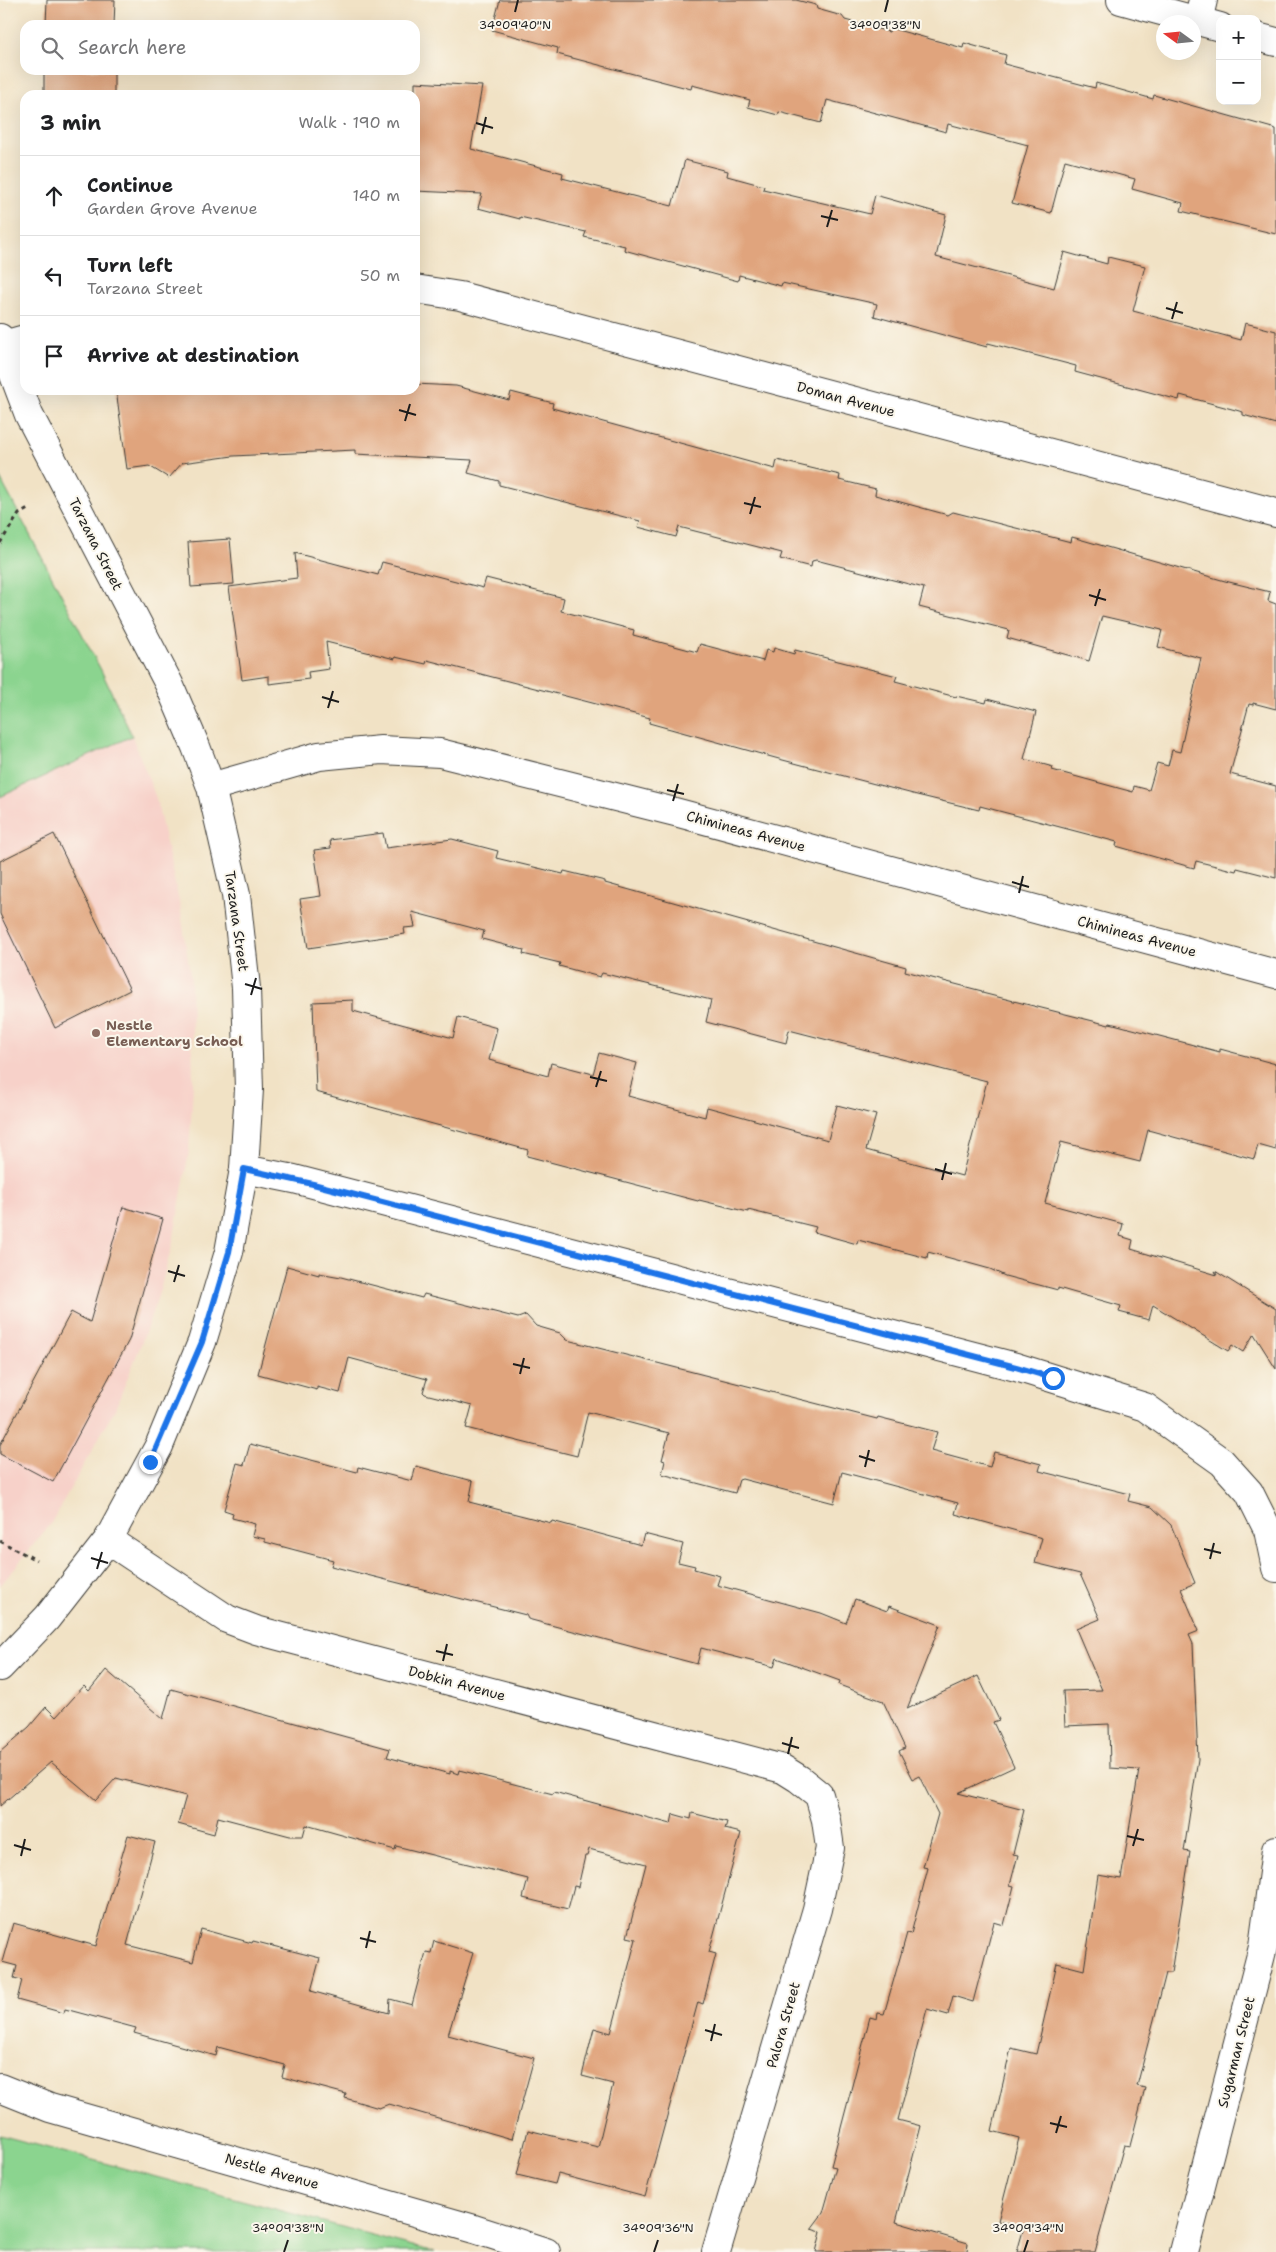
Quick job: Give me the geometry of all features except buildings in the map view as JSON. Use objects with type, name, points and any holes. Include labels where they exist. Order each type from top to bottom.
[{"type":"street","points":[[1121,0],[1207,16]]},
{"type":"street","points":[[1261,38],[1276,42]]},
{"type":"street","name":"Doman Avenue","points":[[420,290],[460,296],[1276,513]]},
{"type":"street","name":"Tarzana Street","points":[[7,342],[20,385]]},
{"type":"street","name":"Tarzana Street","points":[[0,1667],[47,1618],[108,1540],[158,1446],[202,1342],[229,1252],[244,1169],[249,1089],[246,988],[236,895],[211,787],[169,684],[29,415],[23,395]]},
{"type":"street","name":"Chimineas Avenue","points":[[211,787],[319,756],[381,750],[440,753],[684,814],[1276,974]]},
{"type":"street","points":[[244,1169],[294,1179],[1016,1367],[1145,1407],[1222,1462],[1249,1492],[1268,1530],[1276,1568]]},
{"type":"street","name":"Dobkin Avenue","points":[[108,1540],[227,1618],[256,1630],[783,1768],[799,1778],[819,1795]]},
{"type":"street","name":"Palora Street","points":[[716,2252],[819,1901],[830,1848],[826,1820],[819,1795]]},
{"type":"street","name":"Sugarman Street","points":[[1184,2252],[1263,1947],[1276,1850]]},
{"type":"street","name":"Nestle Avenue","points":[[0,2088],[50,2108],[474,2229],[546,2252]]},
{"type":"path","points":[[0,543],[19,514],[30,508]]},
{"type":"path","points":[[0,1541],[36,1560]]},
{"type":"shaded area","name":"Nestle Elementary School","points":[[0,478],[101,670],[132,736],[156,798],[180,906],[191,981],[193,1085],[189,1151],[173,1242],[159,1293],[140,1347],[115,1409],[51,1523],[0,1586]]},
{"type":"green space","points":[[0,478],[101,670],[132,736],[0,797]]},
{"type":"green space","points":[[0,2135],[435,2252],[0,2252]]},
{"type":"place","name":"Nestle Elementary School","points":[[96,1033]]},
{"type":"route","points":[[150,1462],[202,1342],[229,1252],[244,1169],[294,1179],[1053,1378]]}]
